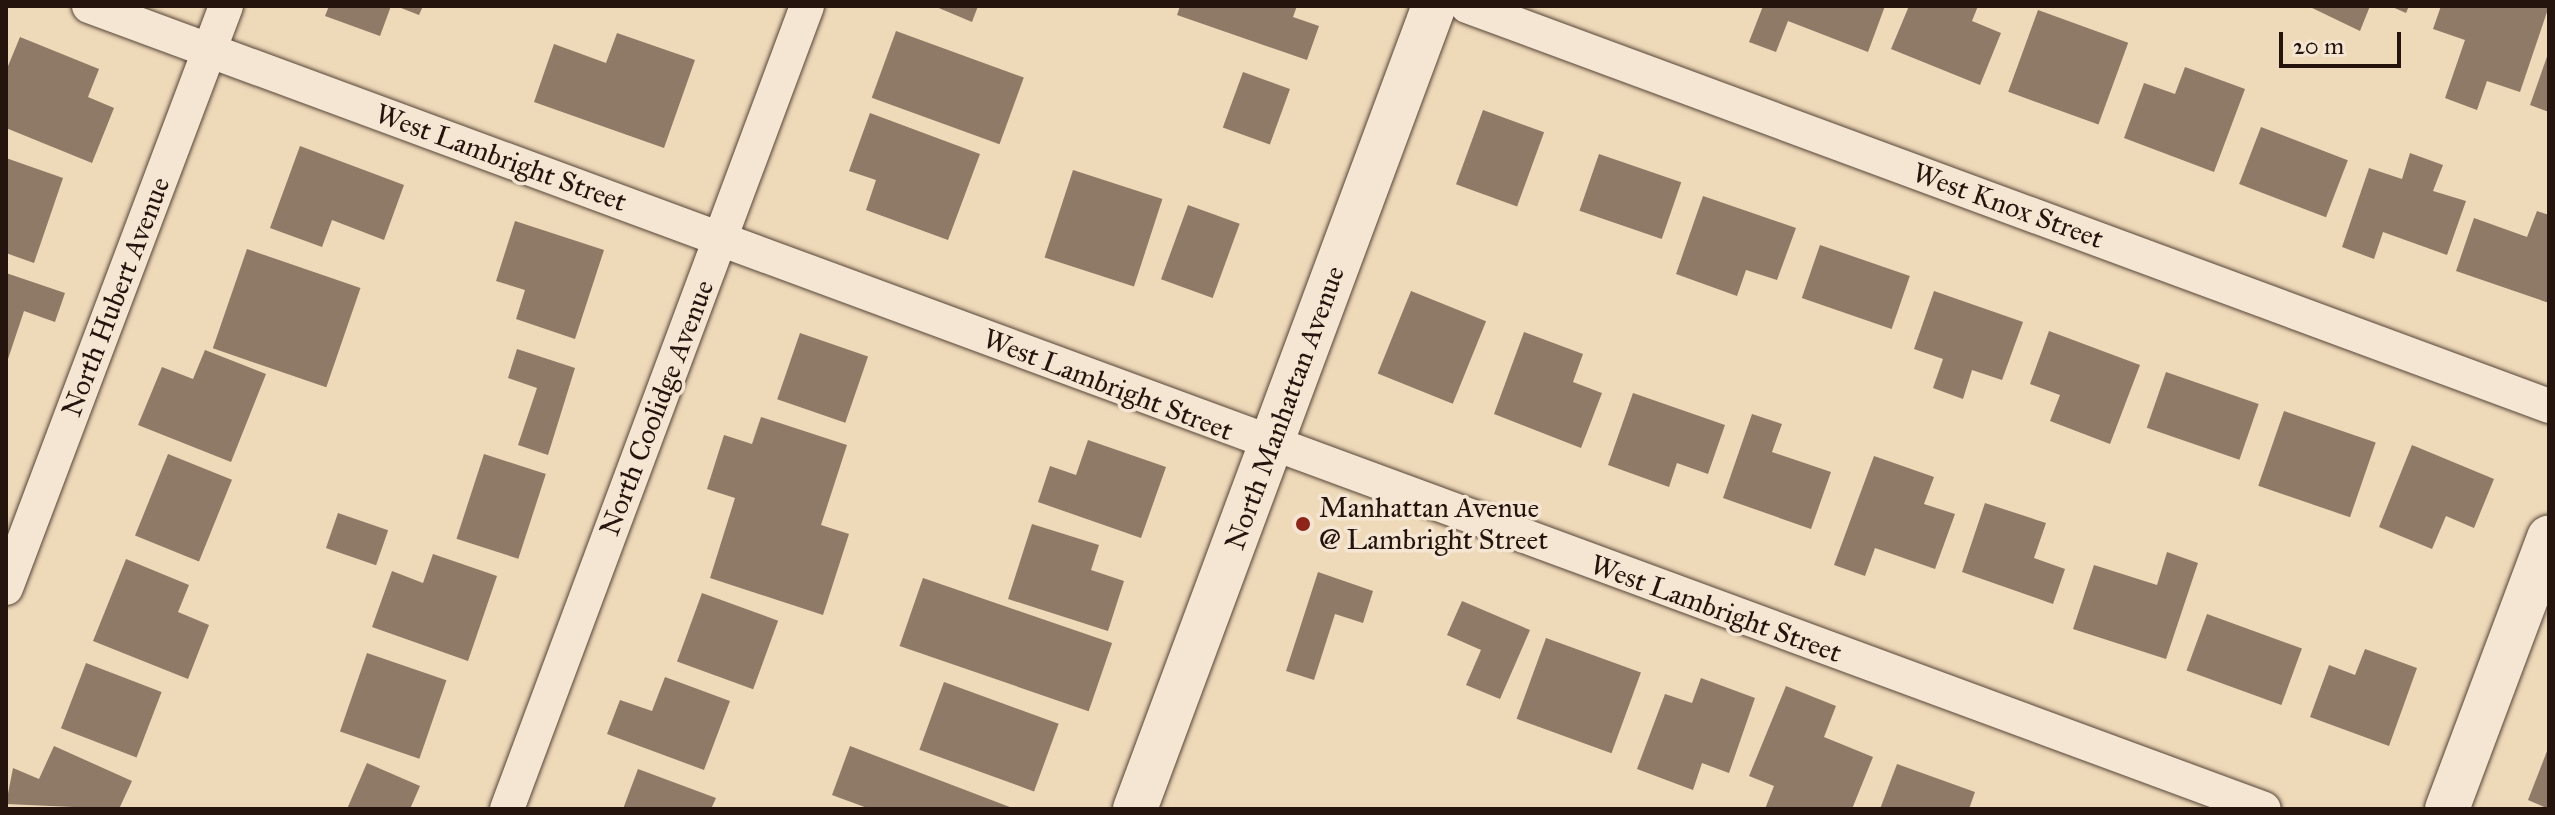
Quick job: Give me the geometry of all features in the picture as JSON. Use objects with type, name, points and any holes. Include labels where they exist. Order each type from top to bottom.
[{"type":"street","name":"West Lambright Street","points":[[89,6],[1270,446],[2264,809]]},
{"type":"street","name":"North Hubert Avenue","points":[[6,588],[226,6]]},
{"type":"street","name":"North Coolidge Avenue","points":[[507,809],[807,6]]},
{"type":"street","name":"North Manhattan Avenue","points":[[1135,809],[1434,6]]},
{"type":"street","name":"West Knox Street","points":[[1467,6],[2549,406]]},
{"type":"street","points":[[2447,809],[2549,537]]},
{"type":"building","points":[[329,6],[391,6],[380,36],[325,16]]},
{"type":"building","points":[[396,6],[423,6],[419,15]]},
{"type":"building","points":[[934,6],[978,6],[972,22]]},
{"type":"building","points":[[1180,6],[1297,6],[1293,17],[1319,26],[1307,60],[1177,15]]},
{"type":"building","points":[[1763,6],[1885,6],[1868,52],[1788,21],[1776,52],[1749,42]]},
{"type":"building","points":[[1909,6],[1978,6],[1972,21],[2001,33],[1980,85],[1891,49]]},
{"type":"building","points":[[2308,6],[2370,6],[2360,31]]},
{"type":"building","points":[[2390,6],[2409,6],[2406,13]]},
{"type":"building","points":[[2441,6],[2549,6],[2520,92],[2487,81],[2477,110],[2445,98],[2465,40],[2433,29]]},
{"type":"building","points":[[2038,10],[2128,43],[2098,125],[2008,92]]},
{"type":"building","points":[[896,31],[1024,78],[1000,144],[872,98]]},
{"type":"building","points":[[617,33],[695,60],[664,148],[534,102],[554,44],[606,63]]},
{"type":"building","points":[[20,37],[99,69],[88,97],[114,108],[92,163],[6,128],[6,71]]},
{"type":"building","points":[[2549,51],[2549,112],[2530,105]]},
{"type":"building","points":[[2185,67],[2245,89],[2214,172],[2124,138],[2144,83],[2175,94]]},
{"type":"building","points":[[1243,72],[1290,89],[1270,145],[1223,127]]},
{"type":"building","points":[[1483,110],[1544,132],[1517,206],[1456,184]]},
{"type":"building","points":[[870,113],[980,154],[948,240],[866,210],[876,180],[849,171]]},
{"type":"building","points":[[2261,127],[2348,160],[2326,217],[2239,184]]},
{"type":"building","points":[[300,146],[404,185],[384,240],[332,220],[322,247],[270,228]]},
{"type":"building","points":[[2410,153],[2443,165],[2433,191],[2466,201],[2447,255],[2383,232],[2374,259],[2342,247],[2369,168],[2402,179]]},
{"type":"building","points":[[1599,154],[1681,182],[1662,239],[1579,211]]},
{"type":"building","points":[[6,158],[63,178],[34,263],[6,253]]},
{"type":"building","points":[[1073,170],[1162,199],[1134,287],[1045,257]]},
{"type":"building","points":[[1703,196],[1796,228],[1777,280],[1746,270],[1737,296],[1676,274]]},
{"type":"building","points":[[1188,205],[1240,224],[1213,298],[1161,279]]},
{"type":"building","points":[[2537,211],[2549,215],[2549,303],[2456,271],[2474,218],[2527,237]]},
{"type":"building","points":[[515,221],[604,250],[575,339],[516,319],[525,290],[496,281]]},
{"type":"building","points":[[1820,245],[1910,276],[1892,329],[1802,298]]},
{"type":"building","points":[[247,249],[360,288],[326,387],[213,348]]},
{"type":"building","points":[[6,273],[65,293],[55,322],[24,311],[7,362]]},
{"type":"building","points":[[1411,291],[1486,321],[1453,404],[1378,374]]},
{"type":"building","points":[[1934,291],[2023,322],[2002,380],[1972,370],[1963,399],[1933,388],[1943,359],[1914,349]]},
{"type":"building","points":[[2049,331],[2140,365],[2110,444],[2050,421],[2060,395],[2030,384]]},
{"type":"building","points":[[1524,332],[1583,354],[1573,382],[1602,393],[1581,448],[1494,414]]},
{"type":"building","points":[[800,333],[868,356],[845,423],[777,399]]},
{"type":"building","points":[[517,349],[575,368],[548,455],[518,445],[537,388],[508,378]]},
{"type":"building","points":[[205,350],[266,374],[231,462],[138,425],[162,367],[193,379]]},
{"type":"building","points":[[2166,372],[2259,404],[2239,460],[2147,428]]},
{"type":"building","points":[[1633,393],[1725,425],[1708,474],[1677,463],[1669,487],[1608,465]]},
{"type":"building","points":[[2284,411],[2376,443],[2350,517],[2258,486]]},
{"type":"building","points":[[1752,414],[1782,424],[1772,452],[1831,472],[1811,529],[1723,498]]},
{"type":"building","points":[[761,417],[847,445],[821,525],[849,534],[823,615],[710,578],[735,498],[707,489],[724,435],[752,444]]},
{"type":"building","points":[[1088,440],[1166,467],[1141,538],[1038,502],[1050,466],[1076,475]]},
{"type":"building","points":[[2412,445],[2494,479],[2474,528],[2446,516],[2432,549],[2379,527]]},
{"type":"building","points":[[168,454],[232,480],[199,561],[135,536]]},
{"type":"building","points":[[484,454],[546,474],[518,559],[456,539]]},
{"type":"building","points":[[1874,456],[1934,477],[1924,504],[1955,514],[1935,569],[1875,548],[1865,576],[1834,565]]},
{"type":"building","points":[[1985,503],[2046,523],[2034,558],[2065,569],[2053,604],[1962,572]]},
{"type":"building","points":[[338,513],[388,530],[376,565],[326,548]]},
{"type":"building","points":[[1032,524],[1099,545],[1091,570],[1124,581],[1108,631],[1008,599]]},
{"type":"building","points":[[2167,552],[2198,563],[2166,659],[2073,629],[2094,565],[2157,585]]},
{"type":"building","points":[[433,554],[497,576],[468,661],[372,627],[392,571],[423,583]]},
{"type":"building","points":[[126,559],[189,585],[178,612],[209,625],[188,679],[93,641]]},
{"type":"building","points":[[1318,572],[1373,591],[1363,623],[1335,614],[1314,680],[1286,671]]},
{"type":"building","points":[[923,578],[1112,643],[1089,711],[900,646]]},
{"type":"building","points":[[702,593],[778,621],[753,689],[677,662]]},
{"type":"building","points":[[1462,601],[1530,630],[1500,699],[1466,685],[1481,650],[1447,635]]},
{"type":"building","points":[[2207,614],[2302,649],[2281,705],[2186,670]]},
{"type":"building","points":[[1546,638],[1641,673],[1611,753],[1517,719]]},
{"type":"building","points":[[2365,649],[2417,668],[2389,746],[2310,717],[2329,665],[2355,675]]},
{"type":"building","points":[[367,653],[446,680],[419,759],[340,731]]},
{"type":"building","points":[[86,663],[162,692],[137,757],[61,728]]},
{"type":"building","points":[[665,677],[730,701],[704,770],[607,734],[620,700],[652,711]]},
{"type":"building","points":[[1701,678],[1755,698],[1729,773],[1702,763],[1693,790],[1637,769],[1665,694],[1692,703]]},
{"type":"building","points":[[944,682],[1059,724],[1034,791],[919,750]]},
{"type":"building","points":[[1786,686],[1836,706],[1824,737],[1873,757],[1852,809],[1765,809],[1774,786],[1749,776]]},
{"type":"building","points":[[54,746],[132,781],[119,809],[6,804],[13,768],[39,779]]},
{"type":"building","points":[[850,746],[1015,809],[870,809],[832,795]]},
{"type":"building","points":[[2549,746],[2549,809],[2528,800]]},
{"type":"building","points":[[367,763],[420,786],[410,809],[347,809]]},
{"type":"building","points":[[1897,764],[1975,792],[1969,809],[1880,809]]},
{"type":"building","points":[[638,769],[716,798],[711,809],[623,809]]},
{"type":"place","name":"Manhattan Avenue @ Lambright Street","points":[[1303,524]]}]
